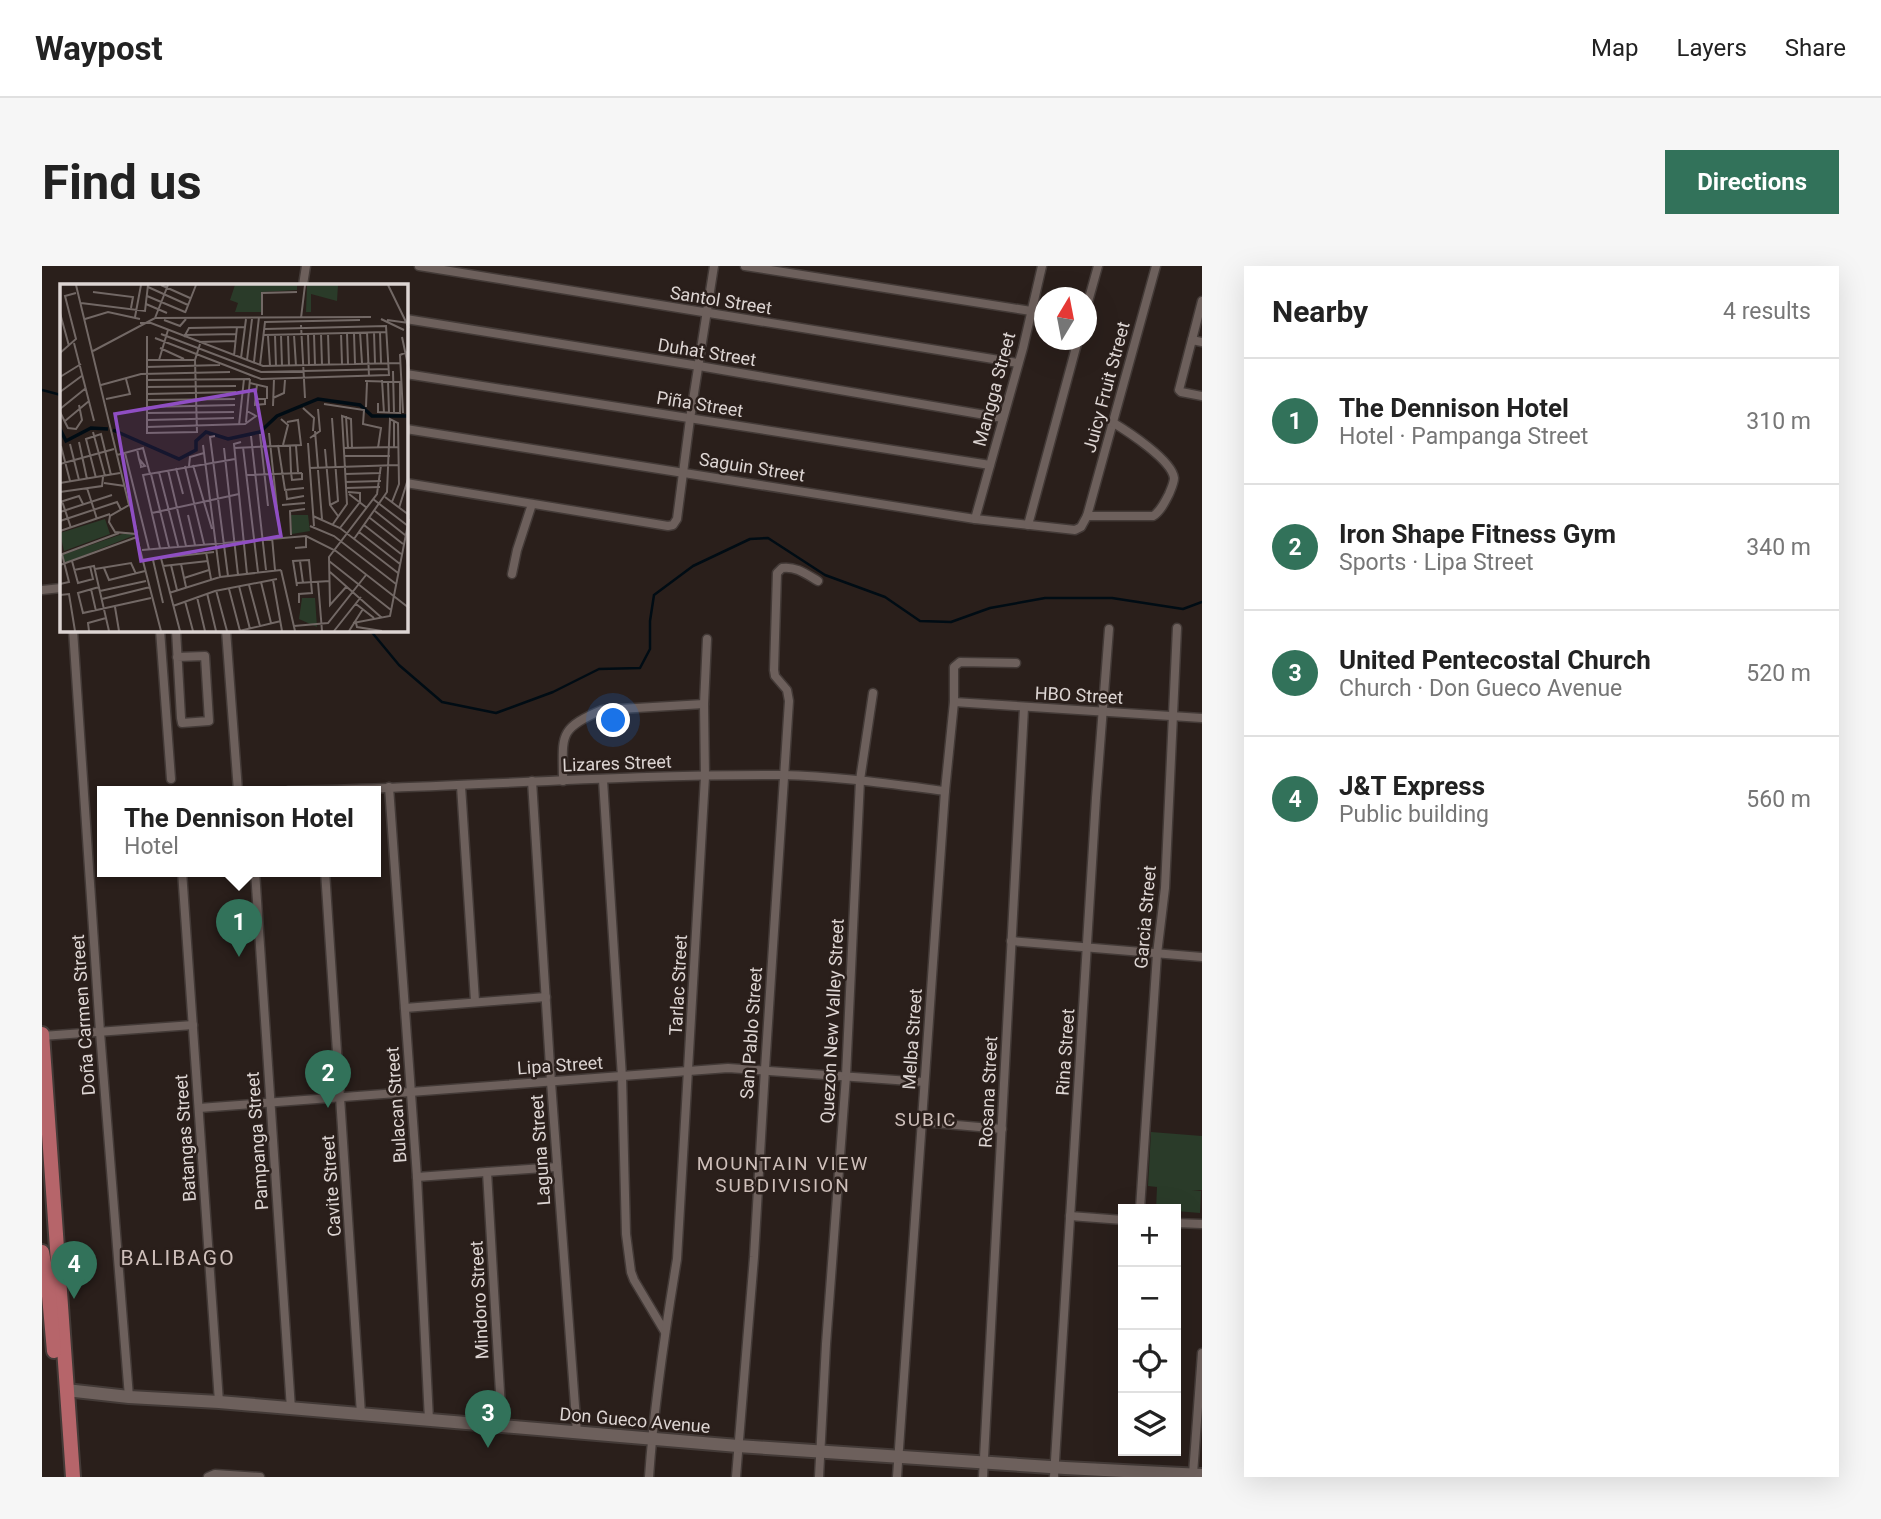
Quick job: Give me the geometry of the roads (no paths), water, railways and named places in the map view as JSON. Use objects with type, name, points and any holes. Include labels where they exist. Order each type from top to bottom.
[{"type":"highway","points":[[42,1035],[46,1125],[73,1477]]},
{"type":"highway","points":[[42,1165],[46,1125]]},
{"type":"highway","points":[[42,1252],[64,1477]]},
{"type":"main road","name":"Don Gueco Avenue","points":[[66,1390],[738,1446],[984,1462],[1054,1472],[1197,1475]]},
{"type":"street","points":[[303,284],[306,266]]},
{"type":"street","name":"Santol Street","points":[[418,266],[1018,363]]},
{"type":"street","points":[[408,483],[673,525],[677,519],[714,266]]},
{"type":"street","points":[[745,266],[1031,311]]},
{"type":"street","name":"Mangga Street","points":[[975,519],[1042,266]]},
{"type":"street","points":[[1093,287],[1098,266]]},
{"type":"street","name":"Juicy Fruit Street","points":[[1087,516],[1156,266]]},
{"type":"street","points":[[1202,301],[1179,390],[1202,396]]},
{"type":"street","name":"Duhat Street","points":[[408,319],[1003,418]]},
{"type":"street","points":[[1192,340],[1202,342]]},
{"type":"street","points":[[1028,525],[1075,350]]},
{"type":"street","name":"Piña Street","points":[[408,374],[990,465]]},
{"type":"street","points":[[1087,516],[1153,516],[1168,498],[1174,481],[1168,466],[1139,439],[1112,422]]},
{"type":"street","name":"Saguin Street","points":[[408,429],[975,519],[1075,530],[1081,527],[1087,516]]},
{"type":"street","points":[[512,574],[532,503]]},
{"type":"street","name":"San Pablo Street","points":[[736,1477],[754,1257],[789,701],[787,690],[775,676],[774,670],[777,573],[782,568],[789,567],[818,581]]},
{"type":"street","points":[[42,590],[60,588]]},
{"type":"street","name":"Garcia Street","points":[[1140,1204],[1157,954],[1165,888],[1178,628]]},
{"type":"street","name":"Rina Street","points":[[1054,1472],[1109,629]]},
{"type":"street","name":"Doña Carmen Street","points":[[73,632],[100,1032],[129,1397]]},
{"type":"street","points":[[160,632],[171,779]]},
{"type":"street","points":[[176,632],[177,657],[182,723],[209,721],[205,656],[177,657]]},
{"type":"street","points":[[226,632],[238,786]]},
{"type":"street","name":"Tarlac Street","points":[[649,1477],[665,1332],[677,1259],[705,777],[704,704],[708,639]]},
{"type":"street","name":"Melba Street","points":[[897,1477],[954,702],[954,669],[957,663],[1016,663]]},
{"type":"street","name":"Quezon New Valley Street","points":[[819,1477],[846,1076],[860,780],[873,693]]},
{"type":"street","name":"HBO Street","points":[[954,702],[1202,718]]},
{"type":"street","points":[[563,781],[563,741],[567,731],[587,716],[602,710],[704,704]]},
{"type":"street","name":"Rosana Street","points":[[984,1477],[1024,708]]},
{"type":"street","name":"Lizares Street","points":[[381,787],[784,775],[860,780],[946,791]]},
{"type":"street","points":[[603,779],[622,1077],[626,1234],[634,1280],[665,1332]]},
{"type":"street","name":"Laguna Street","points":[[532,781],[577,1433]]},
{"type":"street","points":[[460,786],[475,1001]]},
{"type":"street","name":"Bulacan Street","points":[[389,787],[417,1177],[429,1420]]},
{"type":"street","name":"Batangas Street","points":[[182,877],[219,1402]]},
{"type":"street","name":"Pampanga Street","points":[[255,877],[291,1409]]},
{"type":"street","name":"Cavite Street","points":[[325,877],[361,1414]]},
{"type":"street","points":[[1011,941],[1202,957]]},
{"type":"street","points":[[405,1008],[546,996]]},
{"type":"street","points":[[42,1035],[193,1025]]},
{"type":"street","name":"Lipa Street","points":[[199,1108],[728,1068],[924,1082]]},
{"type":"street","points":[[922,1122],[1002,1129]]},
{"type":"street","points":[[417,1177],[557,1167]]},
{"type":"street","name":"Mindoro Street","points":[[487,1172],[502,1426]]},
{"type":"street","points":[[1070,1216],[1118,1220]]},
{"type":"street","points":[[1181,1223],[1202,1224]]},
{"type":"street","points":[[1197,1475],[1202,1353]]},
{"type":"street","points":[[208,1477],[215,1474],[260,1477]]},
{"type":"waterway","points":[[42,390],[60,395]]},
{"type":"waterway","points":[[372,632],[399,665],[442,702],[496,713],[553,692],[599,669],[640,668],[650,649],[654,595],[693,566],[750,539],[768,538],[825,575],[885,597],[920,621],[951,622],[990,608],[1045,598],[1112,598],[1183,609],[1202,602]]},
{"type":"place","name":"The Dennison Hotel","points":[[239,957]]},
{"type":"place","name":"Iron Shape Fitness Gym","points":[[328,1108]]},
{"type":"place","name":"J&T Express","points":[[74,1299]]},
{"type":"place","name":"United Pentecostal Church","points":[[488,1448]]},
{"type":"district","name":"SUBIC","points":[[926,1119]]},
{"type":"district","name":"MOUNTAIN VIEW SUBDIVISION","points":[[783,1174]]},
{"type":"district","name":"BALIBAGO","points":[[178,1258]]}]
